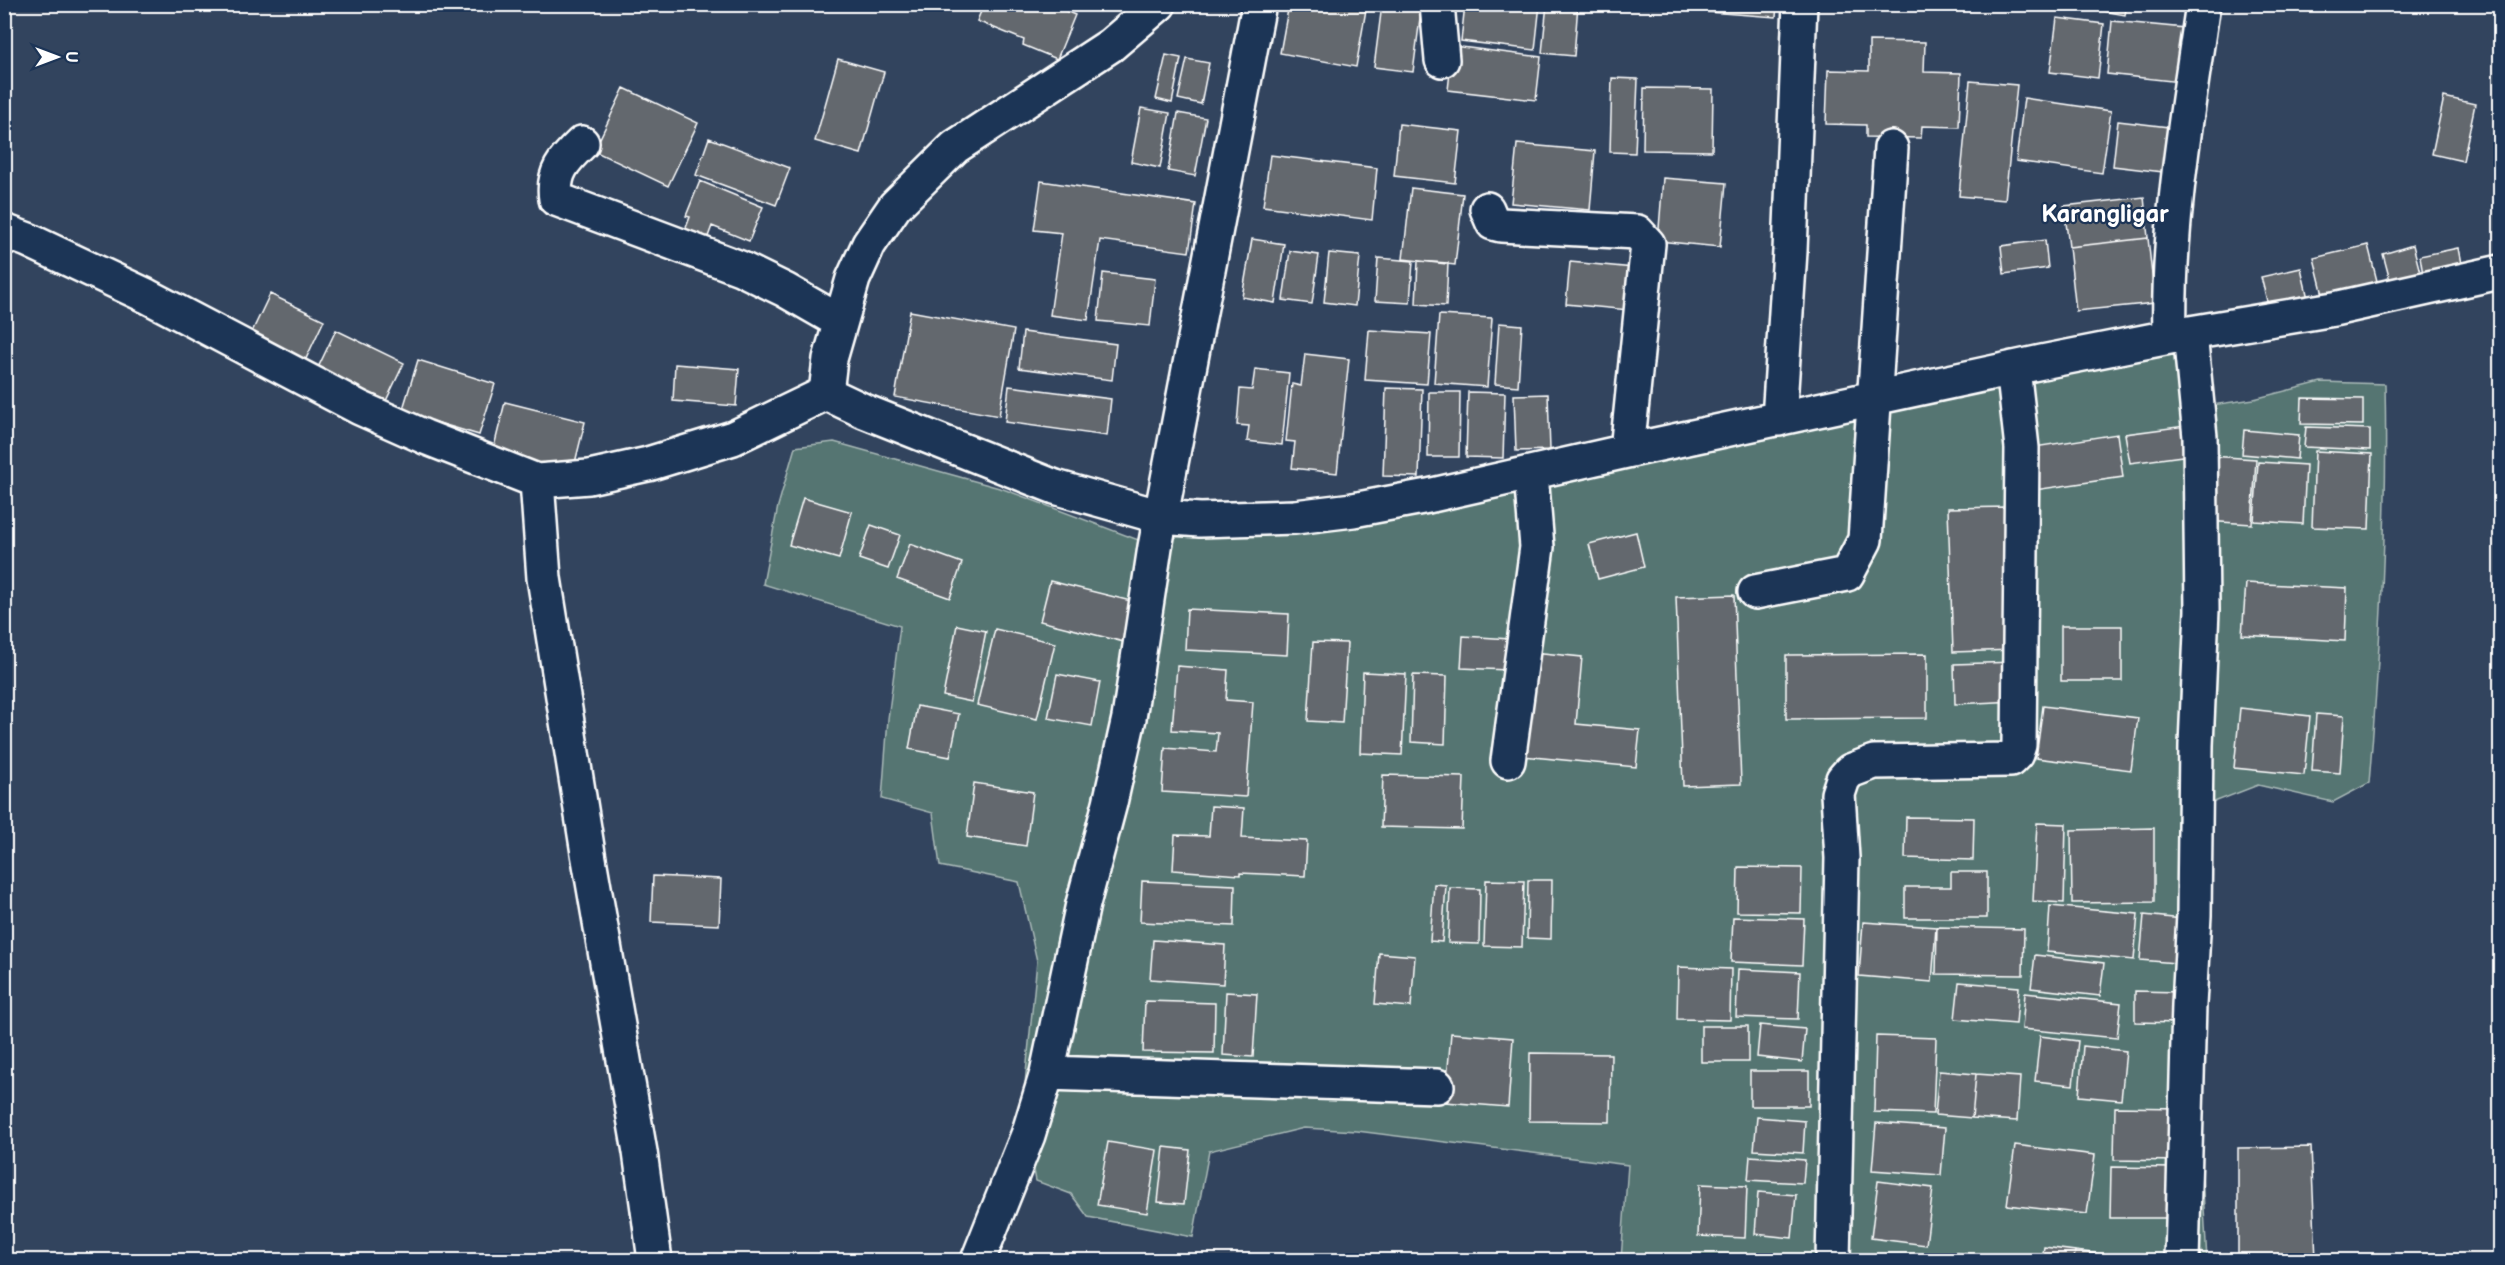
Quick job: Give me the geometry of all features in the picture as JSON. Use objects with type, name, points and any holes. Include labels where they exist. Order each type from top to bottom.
[{"type":"street","points":[[826,393],[830,359],[853,279],[869,244],[895,206],[955,147],[1111,45],[1159,4]]},
{"type":"street","points":[[978,1260],[1028,1135],[1047,1073],[1083,904],[1110,803],[1129,718],[1156,546],[1259,4]]},
{"type":"street","points":[[1437,4],[1442,60]]},
{"type":"street","points":[[1779,419],[1790,251],[1800,4]]},
{"type":"street","points":[[2182,1260],[2189,1005],[2194,915],[2196,745],[2202,610],[2188,357],[2169,291],[2175,200],[2203,4]]},
{"type":"street","points":[[582,143],[565,159],[554,185],[556,199],[740,268],[840,321]]},
{"type":"street","points":[[1755,592],[1847,574],[1865,540],[1892,148]]},
{"type":"street","points":[[1487,209],[1493,223],[1501,225],[1637,232],[1648,244],[1627,451]]},
{"type":"street","points":[[4,231],[147,296],[360,408],[425,438],[537,481],[589,477],[669,458],[733,438],[826,393]]},
{"type":"street","points":[[1156,546],[1200,520],[1295,517],[1396,502],[1533,487],[1627,451],[2013,368],[2188,357],[2334,309],[2500,272]]},
{"type":"street","points":[[1833,1260],[1842,858],[1838,794],[1843,779],[1850,771],[1874,762],[2010,760],[2016,754],[2019,745],[2022,448],[2013,368]]},
{"type":"street","points":[[826,393],[864,411],[1055,487],[1156,546]]},
{"type":"street","points":[[537,481],[544,578],[588,853],[640,1152],[655,1260]]},
{"type":"street","points":[[1508,761],[1537,547],[1533,487]]},
{"type":"street","points":[[1047,1073],[1437,1086]]},
{"type":"green space","points":[[2190,333],[2212,405],[2254,399],[2321,382],[2385,384],[2386,434],[2382,584],[2369,783],[2333,802],[2258,785],[2209,804],[2197,1088],[2207,1260],[1621,1260],[1628,1165],[1357,1131],[1304,1128],[1209,1151],[1193,1237],[1088,1217],[1071,1194],[1036,1181],[1030,1149],[1160,514],[1427,514],[1935,375]]},
{"type":"green space","points":[[834,442],[1003,489],[1149,544],[1142,630],[1019,1145],[1037,961],[1019,882],[940,866],[933,813],[882,799],[888,719],[900,626],[763,584],[778,506],[795,447]]},
{"type":"building","points":[[984,4],[1024,4],[1037,10],[1039,4],[1049,4],[1075,15],[1057,59],[1023,45],[1024,40],[977,21]]},
{"type":"building","points":[[1289,4],[1367,4],[1356,67],[1280,53]]},
{"type":"building","points":[[1465,4],[1540,4],[1535,50],[1461,41]]},
{"type":"building","points":[[1547,4],[1578,4],[1574,56],[1542,53]]},
{"type":"building","points":[[1695,4],[1777,4],[1776,17],[1695,11]]},
{"type":"building","points":[[2065,4],[2127,4],[2125,15]]},
{"type":"building","points":[[1382,5],[1421,10],[1413,72],[1374,67]]},
{"type":"building","points":[[2057,18],[2104,24],[2098,78],[2050,72]]},
{"type":"building","points":[[2112,21],[2195,29],[2190,83],[2107,74]]},
{"type":"building","points":[[1869,41],[1925,42],[1924,72],[1961,73],[1959,127],[1922,126],[1921,138],[1866,137],[1866,125],[1826,124],[1828,70],[1869,71]]},
{"type":"building","points":[[1453,46],[1541,57],[1536,100],[1448,90]]},
{"type":"building","points":[[1166,55],[1181,58],[1172,103],[1156,99]]},
{"type":"building","points":[[838,59],[884,72],[861,154],[815,141]]},
{"type":"building","points":[[1187,59],[1209,63],[1201,104],[1178,99]]},
{"type":"building","points":[[1612,78],[1638,79],[1635,153],[1610,152]]},
{"type":"building","points":[[1970,81],[2017,85],[2005,200],[1959,196]]},
{"type":"building","points":[[624,88],[698,123],[668,186],[594,151]]},
{"type":"building","points":[[1644,88],[1713,89],[1712,151],[1643,150]]},
{"type":"building","points":[[2444,97],[2475,104],[2463,161],[2432,154]]},
{"type":"building","points":[[2024,98],[2111,111],[2102,173],[2016,161]]},
{"type":"building","points":[[1141,108],[1170,113],[1160,168],[1131,162]]},
{"type":"building","points":[[1178,113],[1206,118],[1195,176],[1168,171]]},
{"type":"building","points":[[2118,121],[2177,128],[2171,173],[2113,166]]},
{"type":"building","points":[[1399,124],[1461,131],[1455,183],[1394,176]]},
{"type":"building","points":[[709,138],[790,168],[776,205],[696,175]]},
{"type":"building","points":[[1517,144],[1595,151],[1590,210],[1511,203]]},
{"type":"building","points":[[1270,155],[1377,168],[1372,220],[1263,206]]},
{"type":"building","points":[[1663,178],[1726,183],[1720,247],[1658,241]]},
{"type":"building","points":[[700,181],[763,207],[749,241],[712,226],[706,242],[684,233],[690,217],[686,216]]},
{"type":"building","points":[[1041,181],[1196,204],[1189,252],[1100,240],[1088,320],[1050,315],[1062,233],[1034,230]]},
{"type":"building","points":[[1411,188],[1463,194],[1455,265],[1403,259]]},
{"type":"building","points":[[2144,197],[2148,238],[2069,247],[2064,206]]},
{"type":"building","points":[[2148,238],[2155,303],[2076,311],[2069,247]]},
{"type":"building","points":[[1252,239],[1284,244],[1275,303],[1242,297]]},
{"type":"building","points":[[2045,240],[2048,268],[2004,274],[2001,246]]},
{"type":"building","points":[[2368,245],[2379,289],[2325,303],[2314,258]]},
{"type":"building","points":[[2413,245],[2422,280],[2392,288],[2383,254]]},
{"type":"building","points":[[2458,248],[2463,274],[2424,281],[2420,256]]},
{"type":"building","points":[[1290,251],[1319,255],[1312,304],[1283,300]]},
{"type":"building","points":[[1329,253],[1360,256],[1355,306],[1324,302]]},
{"type":"building","points":[[1378,258],[1413,261],[1410,303],[1375,301]]},
{"type":"building","points":[[1418,261],[1448,263],[1446,306],[1416,304]]},
{"type":"building","points":[[1570,262],[1634,268],[1629,310],[1566,304]]},
{"type":"building","points":[[2301,268],[2309,303],[2270,313],[2261,277]]},
{"type":"building","points":[[1103,273],[1155,279],[1150,326],[1098,321]]},
{"type":"building","points":[[270,294],[324,320],[304,363],[250,336]]},
{"type":"building","points":[[910,311],[1014,330],[999,416],[895,397]]},
{"type":"building","points":[[1439,315],[1492,318],[1487,387],[1434,383]]},
{"type":"building","points":[[1499,323],[1522,325],[1518,386],[1495,384]]},
{"type":"building","points":[[336,330],[404,363],[383,407],[315,374]]},
{"type":"building","points":[[1369,330],[1431,334],[1427,384],[1365,380]]},
{"type":"building","points":[[1023,332],[1116,344],[1112,380],[1019,368]]},
{"type":"building","points":[[1305,354],[1349,359],[1337,473],[1292,468],[1295,442],[1286,441],[1292,384],[1301,386]]},
{"type":"building","points":[[418,360],[495,384],[479,435],[402,412]]},
{"type":"building","points":[[675,364],[739,369],[736,406],[673,401]]},
{"type":"building","points":[[1255,369],[1289,373],[1282,445],[1247,441],[1249,426],[1237,425],[1240,389],[1252,390]]},
{"type":"building","points":[[1009,386],[1111,399],[1107,436],[1005,422]]},
{"type":"building","points":[[1386,388],[1422,389],[1419,477],[1383,476]]},
{"type":"building","points":[[1429,392],[1460,392],[1459,457],[1428,457]]},
{"type":"building","points":[[1468,392],[1505,393],[1503,458],[1466,457]]},
{"type":"building","points":[[1548,394],[1550,450],[1516,451],[1514,395]]},
{"type":"building","points":[[2302,398],[2363,399],[2363,425],[2301,424]]},
{"type":"building","points":[[505,402],[585,422],[572,475],[492,455]]},
{"type":"building","points":[[2193,425],[2197,454],[2130,463],[2125,434]]},
{"type":"building","points":[[2306,427],[2370,429],[2370,450],[2304,447]]},
{"type":"building","points":[[2244,430],[2299,435],[2297,459],[2242,454]]},
{"type":"building","points":[[2117,434],[2123,477],[2035,490],[2028,448]]},
{"type":"building","points":[[2315,451],[2372,454],[2369,529],[2312,527]]},
{"type":"building","points":[[2209,456],[2256,459],[2252,524],[2205,521]]},
{"type":"building","points":[[2258,462],[2306,465],[2303,524],[2254,521]]},
{"type":"building","points":[[803,498],[852,512],[839,559],[789,545]]},
{"type":"building","points":[[2009,507],[2014,650],[1953,652],[1948,508]]},
{"type":"building","points":[[871,525],[900,535],[888,569],[859,559]]},
{"type":"building","points":[[1636,532],[1644,567],[1598,579],[1589,544]]},
{"type":"building","points":[[910,544],[962,563],[950,598],[897,579]]},
{"type":"building","points":[[1050,581],[1135,602],[1124,642],[1040,621]]},
{"type":"building","points":[[2246,583],[2347,588],[2345,641],[2242,635]]},
{"type":"building","points":[[1734,595],[1741,784],[1683,786],[1676,597]]},
{"type":"building","points":[[1187,609],[1289,614],[1287,655],[1185,650]]},
{"type":"building","points":[[957,625],[986,631],[972,702],[943,696]]},
{"type":"building","points":[[2061,626],[2122,626],[2122,681],[2061,681]]},
{"type":"building","points":[[995,629],[1055,643],[1037,719],[977,705]]},
{"type":"building","points":[[1463,636],[1510,639],[1508,670],[1461,668]]},
{"type":"building","points":[[1313,642],[1347,643],[1342,723],[1308,721]]},
{"type":"building","points":[[1533,652],[1582,657],[1576,724],[1640,730],[1636,767],[1523,756]]},
{"type":"building","points":[[1927,654],[1927,718],[1786,719],[1786,655]]},
{"type":"building","points":[[2015,662],[2017,701],[1955,704],[1954,664]]},
{"type":"building","points":[[1177,666],[1228,670],[1226,700],[1253,702],[1246,797],[1162,792],[1165,748],[1216,752],[1218,733],[1172,730]]},
{"type":"building","points":[[1363,672],[1406,674],[1402,755],[1360,753]]},
{"type":"building","points":[[1057,674],[1100,682],[1092,726],[1048,718]]},
{"type":"building","points":[[1413,675],[1447,676],[1445,744],[1411,742]]},
{"type":"building","points":[[917,706],[959,714],[950,757],[909,749]]},
{"type":"building","points":[[2043,706],[2138,718],[2131,770],[2036,758]]},
{"type":"building","points":[[2240,708],[2310,716],[2304,775],[2234,768]]},
{"type":"building","points":[[2316,714],[2344,716],[2340,773],[2312,771]]},
{"type":"building","points":[[1383,775],[1464,777],[1462,829],[1381,827]]},
{"type":"building","points":[[974,783],[1033,792],[1026,846],[967,837]]},
{"type":"building","points":[[1211,806],[1244,808],[1242,838],[1307,841],[1305,876],[1240,873],[1240,875],[1173,870],[1175,835],[1209,836]]},
{"type":"building","points":[[1906,817],[1974,818],[1973,860],[1905,858]]},
{"type":"building","points":[[2037,823],[2066,824],[2064,903],[2033,901]]},
{"type":"building","points":[[2154,828],[2154,902],[2072,903],[2071,830]]},
{"type":"building","points":[[1738,867],[1802,868],[1801,913],[1737,912]]},
{"type":"building","points":[[1951,872],[1987,872],[1987,918],[1905,918],[1905,887],[1951,887]]},
{"type":"building","points":[[653,876],[721,879],[719,925],[651,922]]},
{"type":"building","points":[[1486,880],[1524,881],[1522,947],[1484,946]]},
{"type":"building","points":[[1528,880],[1552,880],[1551,939],[1527,938]]},
{"type":"building","points":[[1142,881],[1235,885],[1234,926],[1140,922]]},
{"type":"building","points":[[1434,884],[1446,885],[1442,942],[1430,941]]},
{"type":"building","points":[[1450,888],[1480,889],[1479,944],[1448,943]]},
{"type":"building","points":[[2050,906],[2138,914],[2134,960],[2047,952]]},
{"type":"building","points":[[2144,915],[2192,920],[2188,964],[2140,960]]},
{"type":"building","points":[[1733,917],[1804,919],[1802,965],[1731,962]]},
{"type":"building","points":[[1863,922],[1936,927],[1932,982],[1859,976]]},
{"type":"building","points":[[1937,927],[2024,929],[2023,975],[1936,974]]},
{"type":"building","points":[[1153,940],[1225,945],[1223,984],[1150,979]]},
{"type":"building","points":[[1379,953],[1415,956],[1411,1007],[1375,1004]]},
{"type":"building","points":[[2035,955],[2104,963],[2100,996],[2031,988]]},
{"type":"building","points":[[1678,967],[1731,969],[1730,1020],[1677,1019]]},
{"type":"building","points":[[1738,969],[1800,972],[1798,1019],[1736,1017]]},
{"type":"building","points":[[1959,982],[2019,987],[2016,1024],[1955,1019]]},
{"type":"building","points":[[2135,991],[2180,992],[2180,1023],[2135,1022]]},
{"type":"building","points":[[1226,992],[1257,994],[1253,1057],[1223,1055]]},
{"type":"building","points":[[2025,993],[2121,1003],[2117,1038],[2022,1029]]},
{"type":"building","points":[[1145,1001],[1215,1003],[1214,1053],[1143,1052]]},
{"type":"building","points":[[1760,1025],[1805,1029],[1802,1062],[1757,1057]]},
{"type":"building","points":[[1701,1026],[1748,1026],[1748,1062],[1701,1062]]},
{"type":"building","points":[[1451,1033],[1513,1038],[1508,1107],[1445,1102]]},
{"type":"building","points":[[1876,1036],[1936,1038],[1933,1114],[1874,1112]]},
{"type":"building","points":[[2040,1036],[2078,1041],[2073,1085],[2035,1081]]},
{"type":"building","points":[[2083,1046],[2126,1051],[2121,1100],[2079,1096]]},
{"type":"building","points":[[1530,1053],[1611,1054],[1610,1122],[1529,1121]]},
{"type":"building","points":[[1750,1071],[1809,1071],[1809,1106],[1750,1106]]},
{"type":"building","points":[[1939,1071],[1976,1074],[1972,1118],[1935,1115]]},
{"type":"building","points":[[1976,1074],[2020,1077],[2017,1121],[1972,1118]]},
{"type":"building","points":[[2115,1107],[2179,1108],[2178,1161],[2114,1160]]},
{"type":"building","points":[[1757,1117],[1805,1121],[1803,1153],[1754,1150]]},
{"type":"building","points":[[1876,1123],[1945,1128],[1941,1175],[1872,1170]]},
{"type":"building","points":[[1108,1142],[1157,1150],[1147,1213],[1097,1205]]},
{"type":"building","points":[[2015,1145],[2095,1155],[2087,1214],[2007,1205]]},
{"type":"building","points":[[1164,1147],[1190,1150],[1184,1204],[1158,1202]]},
{"type":"building","points":[[2311,1147],[2316,1260],[2238,1260],[2238,1148]]},
{"type":"building","points":[[1750,1156],[1805,1160],[1803,1183],[1748,1180]]},
{"type":"building","points":[[2111,1167],[2173,1168],[2173,1218],[2110,1218]]},
{"type":"building","points":[[1878,1181],[1933,1188],[1926,1245],[1871,1238]]},
{"type":"building","points":[[1700,1184],[1747,1186],[1745,1238],[1698,1236]]},
{"type":"building","points":[[1758,1192],[1796,1195],[1792,1238],[1755,1234]]},
{"type":"building","points":[[2044,1247],[2075,1251],[2074,1260],[2042,1260]]},
{"type":"building","points":[[2075,1251],[2132,1258],[2132,1260],[2074,1260]]},
{"type":"building","points":[[1957,1253],[1994,1257],[1994,1260],[1956,1260]]},
{"type":"district","name":"Karangligar","points":[[2105,214]]}]
